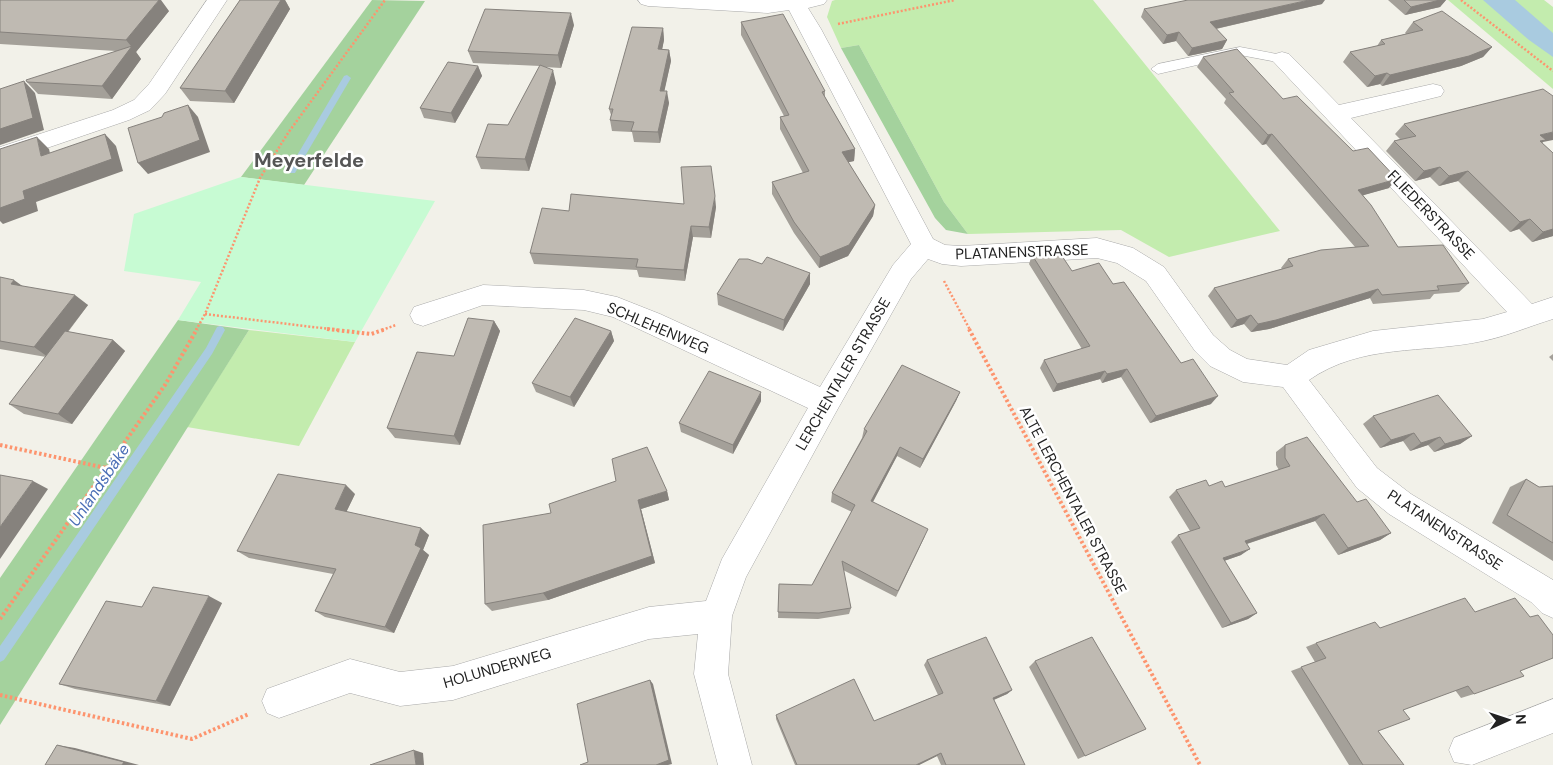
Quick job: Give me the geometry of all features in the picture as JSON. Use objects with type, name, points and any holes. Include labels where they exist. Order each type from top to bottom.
[{"type":"street","points":[[0,156],[121,115],[142,105],[157,89],[218,0]]},
{"type":"street","points":[[650,0],[768,6],[817,0]]},
{"type":"street","points":[[796,4],[811,29],[924,246]]},
{"type":"street","name":"FLIEDERSTRASSE","points":[[1282,59],[1527,316]]},
{"type":"street","points":[[1334,114],[1432,91]]},
{"type":"street","name":"PLATANENSTRASSE","points":[[924,246],[942,254],[961,256],[1097,248],[1124,255],[1155,274],[1204,343],[1220,358],[1243,370],[1290,377],[1368,478],[1400,504],[1542,591],[1553,602]]},
{"type":"street","name":"LERCHENTALER STRASSE","points":[[735,765],[711,674],[716,616],[733,570],[826,402],[902,272],[924,246]]},
{"type":"street","name":"SCHLEHENWEG","points":[[423,315],[483,295],[584,300],[617,308],[651,322],[826,402]]},
{"type":"street","points":[[1290,377],[1319,358],[1373,342],[1483,330],[1553,308]]},
{"type":"street","name":"HOLUNDERWEG","points":[[279,701],[350,676],[400,689],[454,683],[649,623],[716,616]]},
{"type":"street","points":[[1466,750],[1553,716]]},
{"type":"lane","name":"FLIEDERSTRASSE","points":[[1158,69],[1240,51],[1282,59]]},
{"type":"path","points":[[0,619],[165,385],[205,314],[260,178],[288,133],[385,0]]},
{"type":"path","points":[[811,29],[955,0]]},
{"type":"path","points":[[1461,0],[1553,71]]},
{"type":"path","name":"ALTE LERCHENTALER STRASSE","points":[[924,246],[962,313],[1200,765]]},
{"type":"path","points":[[205,314],[371,334],[423,315]]},
{"type":"path","points":[[0,445],[106,468]]},
{"type":"path","points":[[0,695],[192,739],[279,701]]},
{"type":"green space","points":[[372,0],[425,1],[304,185],[241,177]]},
{"type":"green space","points":[[1093,0],[1280,231],[1169,257],[1121,230],[968,234],[944,202],[859,45],[841,48],[827,17],[832,1]]},
{"type":"green space","points":[[1448,0],[1544,0],[1553,7],[1553,89]]},
{"type":"green space","points":[[859,45],[944,202],[968,234],[946,230],[935,218],[841,48]]},
{"type":"green space","points":[[241,177],[435,201],[355,342],[178,320],[201,282],[124,271],[134,214]]},
{"type":"green space","points":[[178,320],[249,330],[0,725],[0,578]]},
{"type":"green space","points":[[249,330],[355,342],[299,446],[187,427]]},
{"type":"water","points":[[1483,0],[1515,0],[1553,33],[1553,57],[1529,40]]},
{"type":"building","points":[[0,0],[159,0],[126,40],[0,32]]},
{"type":"building","points":[[240,0],[281,0],[225,91],[180,88]]},
{"type":"building","points":[[1188,0],[1309,0],[1210,22],[1227,40],[1192,48],[1179,32],[1167,35],[1144,9]]},
{"type":"building","points":[[1404,0],[1440,0],[1411,7]]},
{"type":"building","points":[[485,9],[571,13],[558,55],[468,51]]},
{"type":"building","points":[[1442,11],[1492,47],[1469,56],[1390,75],[1387,73],[1375,76],[1350,52],[1385,44],[1381,40],[1423,30],[1413,22]]},
{"type":"building","points":[[783,14],[825,91],[822,92],[855,149],[842,152],[875,205],[849,245],[820,257],[794,222],[772,182],[809,171],[780,117],[789,115],[741,22]]},
{"type":"building","points":[[632,27],[663,28],[658,49],[669,50],[660,91],[667,91],[658,132],[631,131],[634,122],[610,120],[613,109],[609,109]]},
{"type":"building","points":[[132,46],[102,86],[27,82],[26,80]]},
{"type":"building","points":[[1237,49],[1283,99],[1297,96],[1353,151],[1368,148],[1397,179],[1358,190],[1371,205],[1398,247],[1443,245],[1469,283],[1437,286],[1439,290],[1382,295],[1378,289],[1258,324],[1251,315],[1237,320],[1214,288],[1293,266],[1288,259],[1321,250],[1369,246],[1272,134],[1268,135],[1229,93],[1234,92],[1203,57]]},
{"type":"building","points":[[448,62],[478,66],[451,113],[420,108]]},
{"type":"building","points":[[540,65],[553,70],[525,159],[476,157],[488,124],[508,125]]},
{"type":"building","points":[[24,81],[33,118],[0,129],[0,89]]},
{"type":"building","points":[[1543,89],[1553,96],[1553,132],[1540,135],[1546,140],[1540,141],[1553,153],[1553,229],[1543,232],[1530,219],[1520,222],[1468,171],[1449,176],[1440,167],[1424,171],[1394,141],[1416,136],[1404,124]]},
{"type":"building","points":[[188,105],[200,140],[138,163],[128,128],[162,117],[164,113]]},
{"type":"building","points":[[105,134],[112,159],[23,191],[25,199],[0,208],[0,149],[37,137],[41,156]]},
{"type":"building","points":[[711,166],[715,196],[709,227],[691,226],[684,270],[636,267],[638,259],[530,253],[542,208],[569,211],[571,194],[684,204],[681,167]]},
{"type":"building","points":[[1060,253],[1072,271],[1099,263],[1113,284],[1124,282],[1181,363],[1193,359],[1218,396],[1156,416],[1127,369],[1107,374],[1105,371],[1057,384],[1044,360],[1090,346],[1032,255]]},
{"type":"building","points":[[767,257],[810,273],[784,320],[717,294],[739,259],[748,259],[762,264]]},
{"type":"building","points":[[0,277],[14,280],[11,284],[75,295],[34,347],[0,341]]},
{"type":"building","points":[[468,318],[494,321],[454,436],[387,428],[417,352],[454,356]]},
{"type":"building","points":[[575,318],[611,331],[570,397],[532,383]]},
{"type":"building","points":[[65,331],[113,340],[58,414],[9,404]]},
{"type":"building","points":[[902,365],[960,392],[923,459],[900,447],[871,501],[928,529],[898,591],[842,561],[851,608],[819,613],[778,612],[779,584],[812,585],[855,505],[832,493],[867,431],[864,429]]},
{"type":"building","points":[[709,371],[761,392],[733,445],[679,423]]},
{"type":"building","points":[[1438,395],[1472,436],[1445,444],[1440,437],[1421,443],[1414,433],[1391,440],[1373,416]]},
{"type":"building","points":[[1307,437],[1357,502],[1366,499],[1391,533],[1348,548],[1324,514],[1245,541],[1250,549],[1223,558],[1257,613],[1231,623],[1178,535],[1200,528],[1176,490],[1206,480],[1209,486],[1222,481],[1225,487],[1290,466],[1285,458],[1285,445]]},
{"type":"building","points":[[647,447],[667,491],[638,500],[652,556],[543,593],[485,604],[483,525],[551,513],[549,504],[616,481],[612,459]]},
{"type":"building","points":[[278,474],[346,485],[335,509],[421,528],[415,545],[421,548],[385,627],[315,611],[336,569],[237,551]]},
{"type":"building","points":[[0,475],[33,481],[0,527]]},
{"type":"building","points":[[1526,479],[1539,487],[1553,486],[1553,543],[1507,515]]},
{"type":"building","points":[[153,587],[209,596],[156,701],[59,684],[106,601],[142,607]]},
{"type":"building","points":[[1465,598],[1475,612],[1515,598],[1530,617],[1538,615],[1553,635],[1553,658],[1520,671],[1524,676],[1474,694],[1468,686],[1403,710],[1410,719],[1378,731],[1404,765],[1363,765],[1301,667],[1326,658],[1316,643],[1375,622],[1380,628]]},
{"type":"building","points":[[986,637],[1012,690],[993,698],[1025,765],[946,765],[941,753],[916,765],[797,765],[776,715],[854,679],[874,721],[943,693],[927,660]]},
{"type":"building","points":[[1092,637],[1146,729],[1085,756],[1035,661]]},
{"type":"building","points":[[650,680],[669,760],[656,765],[580,765],[588,762],[577,704]]},
{"type":"building","points":[[57,745],[124,762],[122,765],[45,765]]},
{"type":"building","points":[[414,750],[416,765],[370,765]]},
{"type":"waterway","name":"Unlandsbäke","points":[[292,171],[347,78]]},
{"type":"waterway","name":"Unlandsbäke","points":[[0,656],[209,351],[220,330]]},
{"type":"district","name":"Meyerfelde","points":[[309,160]]}]
